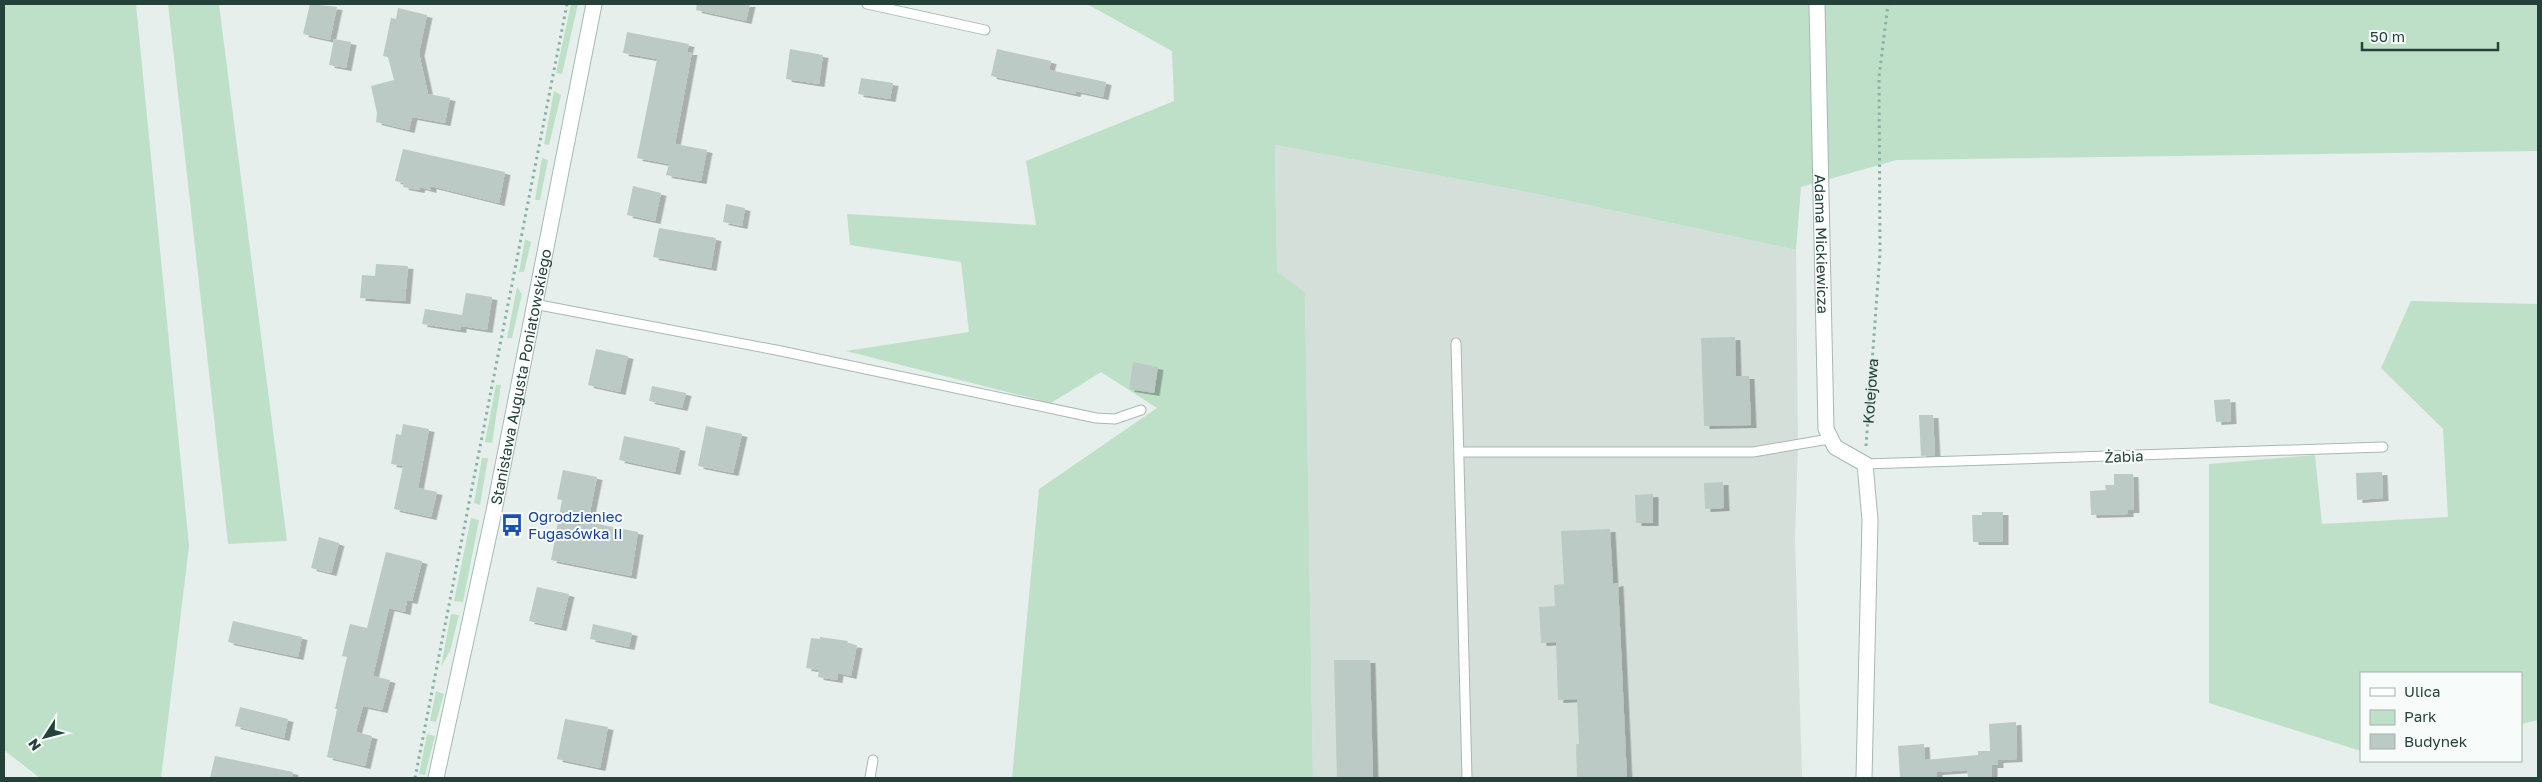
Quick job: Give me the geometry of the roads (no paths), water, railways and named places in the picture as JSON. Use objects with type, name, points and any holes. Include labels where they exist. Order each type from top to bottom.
[{"type":"street","name":"Stanisława Augusta Poniatowskiego","points":[[436,778],[494,511],[594,4]]},
{"type":"street","name":"Adama Mickiewicza","points":[[1817,4],[1825,418],[1829,439]]},
{"type":"street","points":[[1829,439],[1834,447],[1865,464],[1870,520],[1864,778]]},
{"type":"lane","points":[[866,4],[985,30]]},
{"type":"lane","points":[[534,304],[782,351],[1096,418],[1115,419],[1142,410]]},
{"type":"lane","points":[[1456,343],[1467,778]]},
{"type":"lane","points":[[1459,452],[1754,452],[1829,439]]},
{"type":"lane","name":"Żabia","points":[[1865,464],[2384,447]]},
{"type":"lane","points":[[870,778],[873,760]]},
{"type":"place","name":"Ogrodzieniec Fugasówka II","points":[[512,525]]}]
